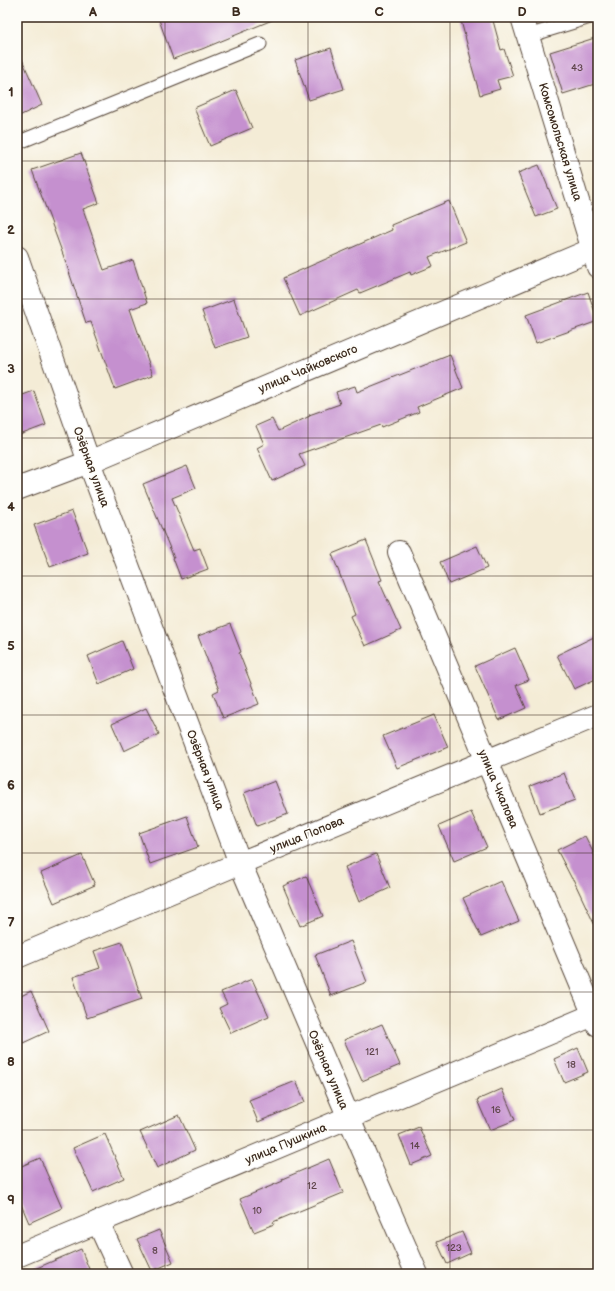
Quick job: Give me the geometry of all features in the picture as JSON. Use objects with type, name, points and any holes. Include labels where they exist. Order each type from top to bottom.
[{"type":"street","name":"Комсомольская улица","points":[[525,27],[596,254]]},
{"type":"street","name":"улица Чайковского","points":[[17,489],[89,462],[596,254]]},
{"type":"street","name":"Озёрная улица","points":[[17,257],[89,462],[240,863],[416,1274]]},
{"type":"street","name":"улица Чкалова","points":[[399,552],[486,762],[596,1018]]},
{"type":"street","name":"улица Попова","points":[[17,957],[598,715]]},
{"type":"street","name":"улица Пушкина","points":[[17,1256],[349,1118],[596,1018]]},
{"type":"street","points":[[98,1222],[122,1274]]},
{"type":"lane","points":[[525,27],[590,17]]},
{"type":"lane","points":[[17,143],[260,44]]},
{"type":"building","points":[[158,17],[277,18],[202,49],[173,59]]},
{"type":"building","points":[[460,17],[492,17],[501,50],[504,49],[513,76],[497,80],[500,89],[480,95]]},
{"type":"building","points":[[598,37],[598,83],[563,94],[550,52]]},
{"type":"building","points":[[17,48],[42,105],[17,117]]},
{"type":"building","points":[[331,48],[344,89],[309,100],[295,60]]},
{"type":"building","points":[[236,90],[252,128],[210,146],[194,108]]},
{"type":"building","points":[[81,153],[99,203],[83,209],[104,270],[133,260],[147,303],[130,309],[153,375],[115,389],[91,322],[86,323],[32,170]]},
{"type":"building","points":[[539,165],[557,209],[536,217],[518,173]]},
{"type":"building","points":[[449,201],[466,242],[429,257],[433,266],[411,275],[410,272],[360,293],[358,290],[300,316],[283,278],[392,230],[391,225]]},
{"type":"building","points":[[588,292],[598,321],[536,343],[526,315]]},
{"type":"building","points":[[234,299],[247,337],[215,348],[202,311]]},
{"type":"building","points":[[450,355],[463,388],[417,407],[419,412],[382,427],[381,425],[299,454],[305,466],[272,481],[257,448],[264,444],[256,426],[272,419],[278,431],[310,416],[309,415],[340,404],[336,392],[355,386],[357,392]]},
{"type":"building","points":[[34,391],[46,425],[17,436],[17,397]]},
{"type":"building","points":[[187,466],[196,488],[172,498],[194,550],[200,548],[208,569],[181,579],[174,558],[143,484]]},
{"type":"building","points":[[72,511],[88,553],[50,567],[34,525]]},
{"type":"building","points":[[366,540],[382,580],[379,581],[401,630],[365,646],[351,616],[355,614],[332,554]]},
{"type":"building","points":[[477,546],[487,568],[449,584],[440,562]]},
{"type":"building","points":[[230,624],[241,652],[239,653],[259,704],[223,718],[213,693],[219,690],[198,636]]},
{"type":"building","points":[[598,635],[598,678],[574,689],[557,655]]},
{"type":"building","points":[[122,641],[133,669],[99,684],[88,656]]},
{"type":"building","points":[[515,648],[529,680],[516,685],[526,708],[499,720],[475,666]]},
{"type":"building","points":[[146,708],[159,734],[124,751],[112,724]]},
{"type":"building","points":[[434,715],[448,747],[397,768],[383,736]]},
{"type":"building","points":[[564,773],[575,800],[540,813],[530,786]]},
{"type":"building","points":[[275,781],[288,814],[257,826],[244,793]]},
{"type":"building","points":[[471,812],[487,847],[454,861],[439,826]]},
{"type":"building","points":[[187,816],[198,847],[150,864],[139,833]]},
{"type":"building","points":[[585,836],[598,862],[598,932],[573,879],[557,850]]},
{"type":"building","points":[[376,854],[390,888],[359,902],[345,867]]},
{"type":"building","points":[[82,855],[95,885],[54,903],[41,873]]},
{"type":"building","points":[[306,876],[323,916],[300,926],[283,886]]},
{"type":"building","points":[[501,881],[519,921],[481,937],[463,898]]},
{"type":"building","points":[[351,941],[367,982],[331,996],[315,955]]},
{"type":"building","points":[[122,942],[142,999],[87,1018],[73,977],[100,968],[94,951]]},
{"type":"building","points":[[252,979],[269,1016],[231,1033],[219,1008],[227,1004],[221,992]]},
{"type":"building","points":[[31,991],[49,1031],[23,1043],[17,1031],[17,998]]},
{"type":"building","points":[[382,1024],[400,1065],[362,1081],[344,1040]]},
{"type":"building","points":[[578,1048],[588,1072],[564,1082],[554,1059]]},
{"type":"building","points":[[296,1081],[305,1102],[258,1122],[249,1100]]},
{"type":"building","points":[[502,1089],[515,1120],[490,1130],[477,1100]]},
{"type":"building","points":[[179,1115],[195,1150],[157,1168],[140,1132]]},
{"type":"building","points":[[419,1127],[432,1156],[411,1165],[399,1135]]},
{"type":"building","points":[[105,1134],[124,1178],[93,1192],[73,1148]]},
{"type":"building","points":[[40,1158],[62,1208],[29,1223],[17,1195],[17,1168]]},
{"type":"building","points":[[329,1159],[343,1193],[273,1222],[274,1224],[254,1232],[240,1199],[283,1181],[282,1179]]},
{"type":"building","points":[[159,1230],[173,1262],[152,1271],[137,1239]]},
{"type":"building","points":[[462,1232],[471,1253],[447,1264],[437,1242]]},
{"type":"building","points":[[81,1249],[91,1274],[23,1274]]}]
